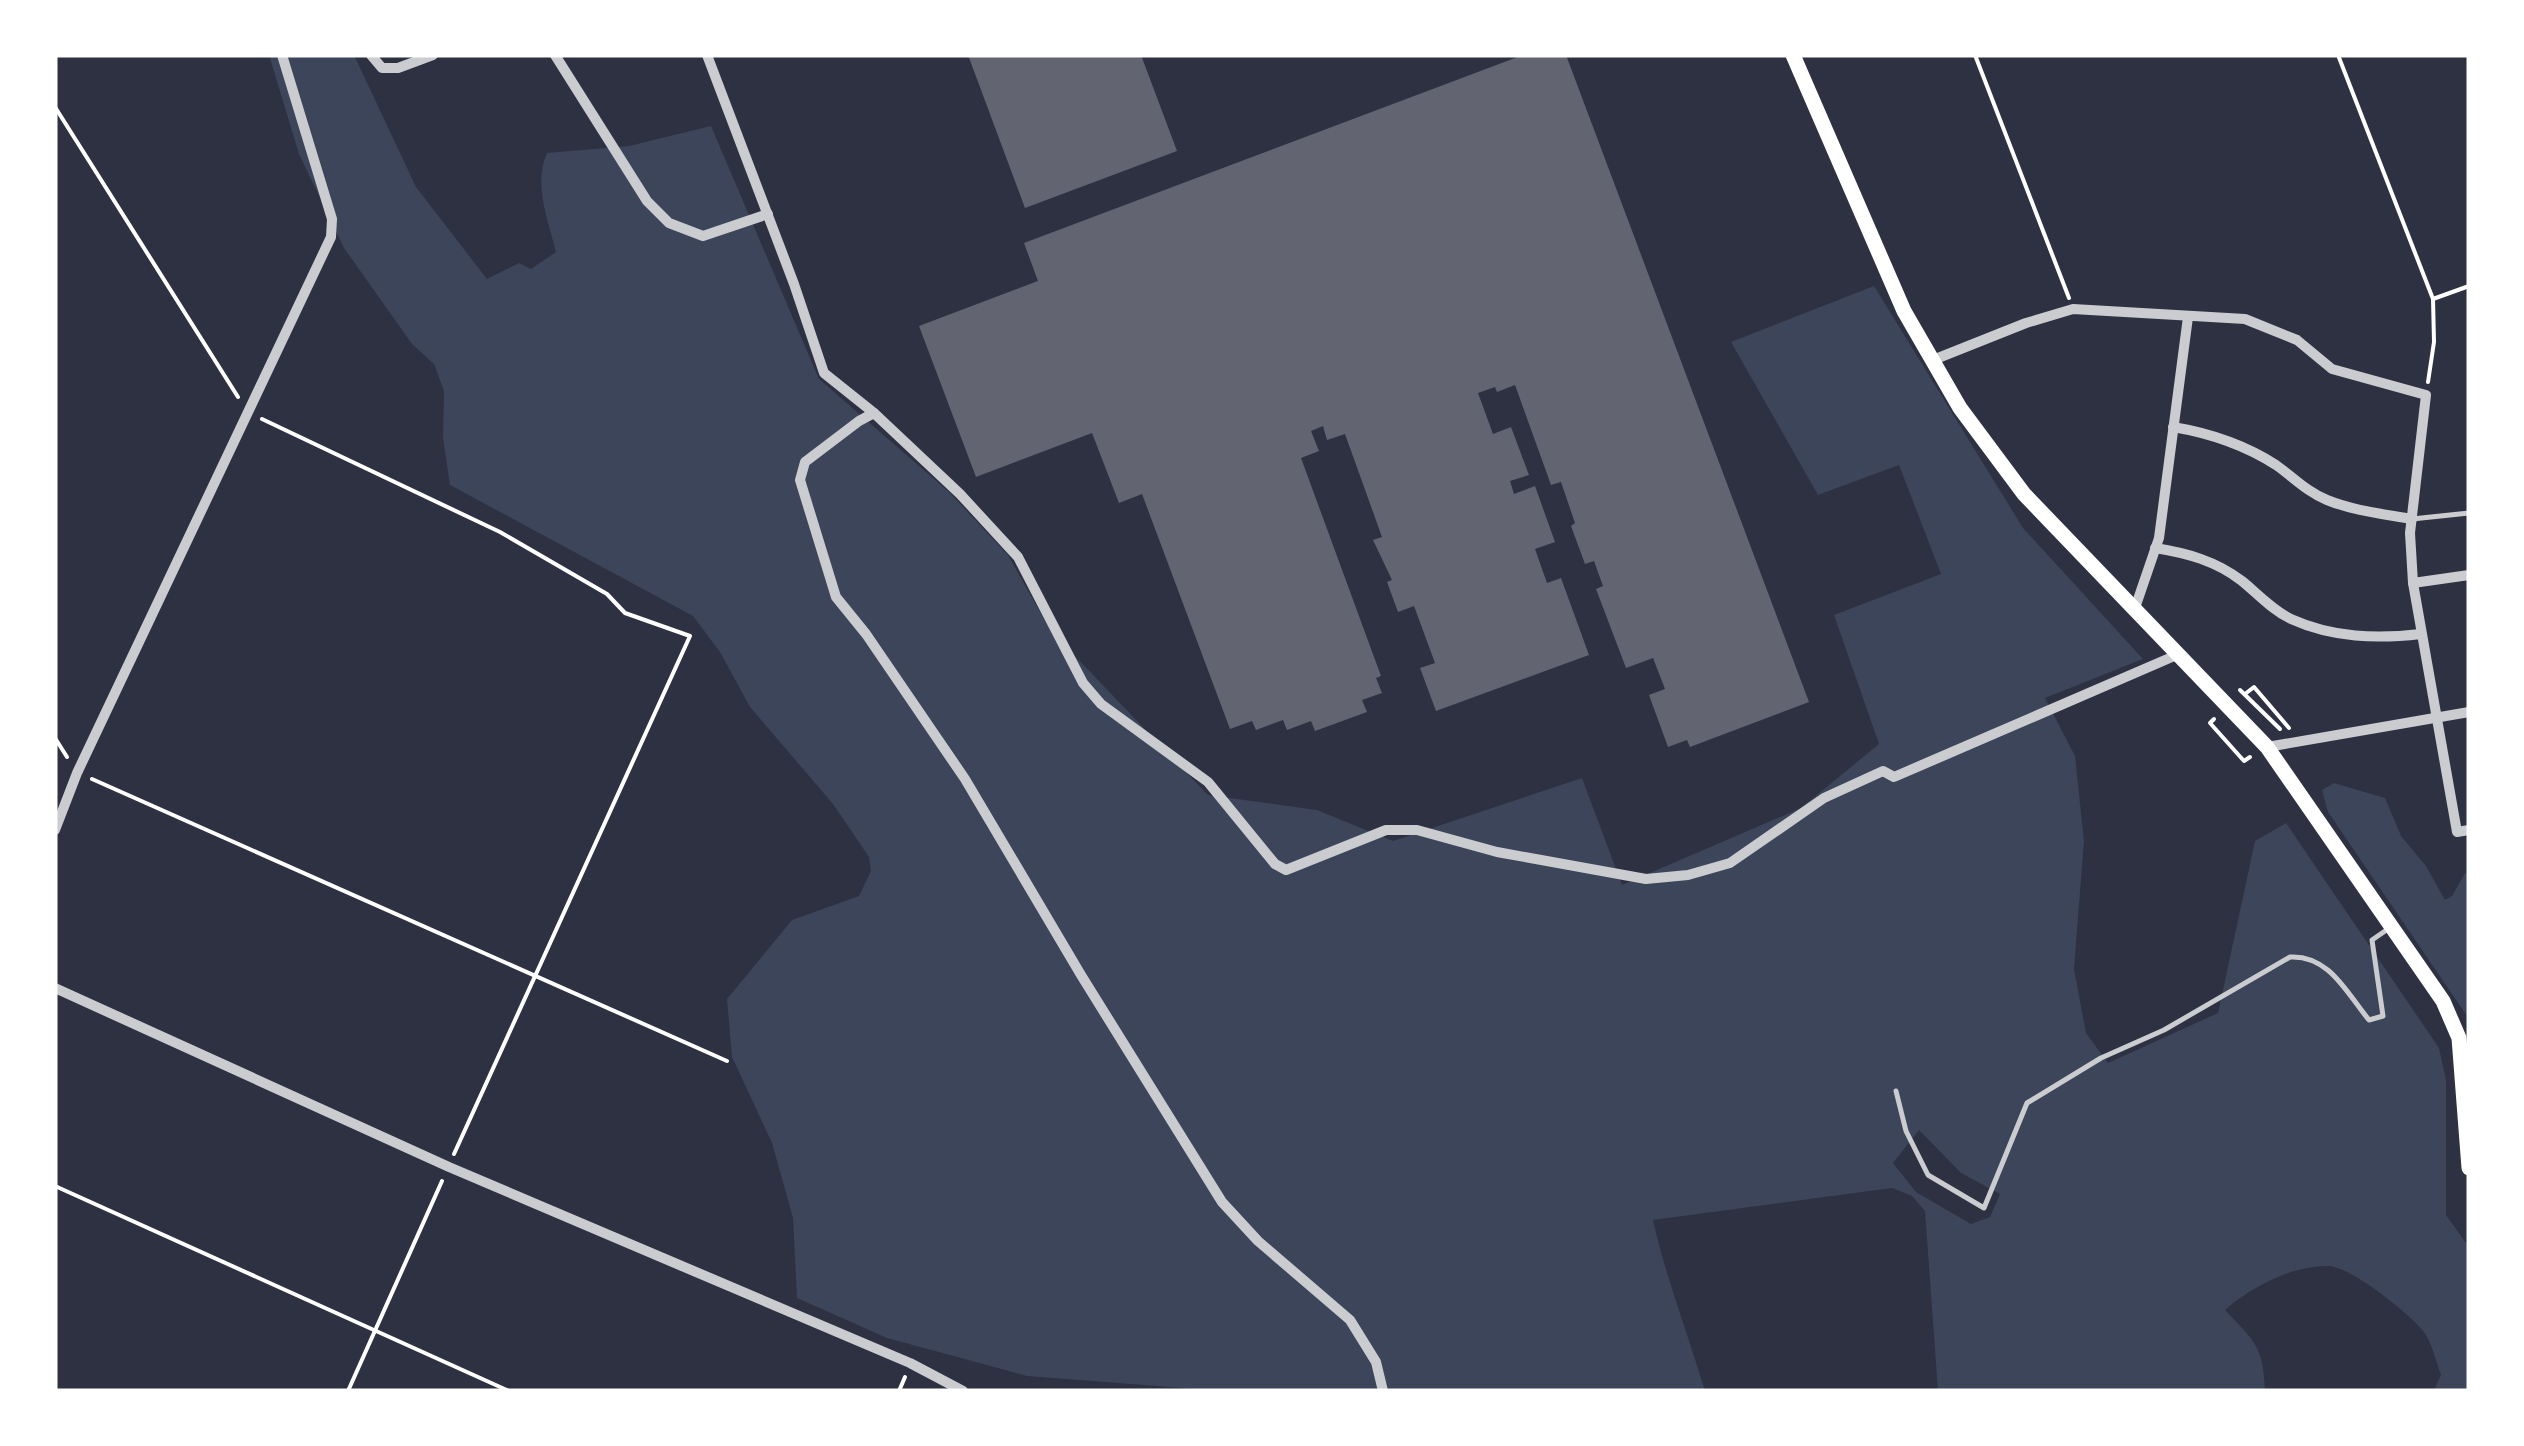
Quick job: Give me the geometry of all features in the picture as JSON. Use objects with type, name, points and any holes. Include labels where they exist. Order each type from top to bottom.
[{"type":"main road","points":[[1794,55],[1904,311],[1960,408],[2024,494],[2267,746],[2443,1001],[2460,1038],[2469,1168]]},
{"type":"street","points":[[55,830],[77,772],[331,238],[332,220],[282,55]]},
{"type":"street","points":[[371,55],[382,68],[398,68],[433,55]]},
{"type":"street","points":[[555,55],[647,201],[669,223],[702,236],[768,214]]},
{"type":"street","points":[[707,55],[824,373],[874,413],[960,494],[1018,556],[1083,682],[1101,704],[1208,782],[1275,864],[1286,870],[1386,830],[1417,830],[1497,852],[1627,876],[1646,879],[1688,875],[1730,863],[1824,798],[1883,771],[1894,777],[2179,654]]},
{"type":"street","points":[[1933,360],[2073,309],[2245,319],[2297,340],[2332,369],[2426,395],[2412,519],[2413,583],[2457,832],[2469,830]]},
{"type":"street","points":[[2135,608],[2160,538],[2188,316]]},
{"type":"street","points":[[874,413],[805,462],[800,480],[836,597],[866,634],[964,779],[1080,975],[1222,1202],[1258,1242],[1350,1320],[1376,1362],[1383,1391]]},
{"type":"street","points":[[2173,426],[2207,432],[2238,446],[2277,466],[2296,483],[2327,500],[2412,519]]},
{"type":"street","points":[[2155,548],[2195,554],[2240,579],[2290,619],[2345,636],[2384,638],[2421,634]]},
{"type":"street","points":[[2413,583],[2469,575]]},
{"type":"street","points":[[2267,746],[2469,712]]},
{"type":"street","points":[[55,988],[449,1167],[910,1363],[963,1391]]},
{"type":"lane","points":[[2412,519],[2469,513]]},
{"type":"lane","points":[[1896,1091],[1906,1131],[1928,1175],[1984,1208],[2027,1103],[2101,1058],[2164,1030],[2290,957],[2309,956],[2322,963],[2370,1020],[2382,1016],[2372,940],[2391,928]]},
{"type":"path","points":[[1976,55],[2073,309]]},
{"type":"path","points":[[2338,55],[2433,300],[2434,342],[2426,395]]},
{"type":"path","points":[[55,107],[248,413],[500,532],[607,594],[624,613],[690,636],[348,1391]]},
{"type":"path","points":[[2433,300],[2469,286]]},
{"type":"path","points":[[2240,690],[2273,726],[2290,730],[2254,687]]},
{"type":"path","points":[[2210,723],[2244,762],[2250,757]]},
{"type":"path","points":[[55,738],[77,772],[727,1061]]},
{"type":"path","points":[[55,1186],[509,1391]]},
{"type":"shaded area","points":[[269,55],[354,55],[416,187],[487,279],[519,263],[531,269],[556,252],[542,190],[547,153],[629,146],[711,126],[819,379],[949,492],[1008,555],[1051,631],[1208,795],[1317,810],[1393,841],[1582,778],[1622,885],[1801,808],[1879,744],[1834,615],[1941,574],[1899,465],[1818,495],[1731,342],[1874,286],[2023,528],[2143,659],[2045,698],[2075,756],[2084,841],[2074,969],[2086,1033],[2108,1063],[2218,1013],[2255,841],[2286,823],[2439,1048],[2446,1080],[2446,1215],[2469,1247],[2469,1391],[2434,1391],[2441,1375],[2424,1332],[2380,1293],[2352,1275],[2330,1266],[2316,1266],[2273,1279],[2225,1310],[2256,1345],[2265,1391],[1938,1391],[1925,1211],[1912,1196],[1892,1188],[1653,1220],[1705,1391],[1221,1391],[1027,1376],[887,1338],[797,1298],[793,1218],[772,1143],[732,1057],[727,999],[792,920],[859,896],[871,871],[869,857],[833,804],[750,707],[720,652],[693,616],[450,485],[443,438],[444,391],[434,364],[412,344],[344,248],[299,154]],"holes":[[[1919,1130],[1961,1173],[2000,1194],[1990,1217],[1971,1224],[1916,1192],[1893,1163]]]},
{"type":"shaded area","points":[[2334,783],[2385,798],[2401,836],[2426,866],[2445,900],[2469,873],[2469,1019],[2328,812],[2322,790]]},
{"type":"building","points":[[968,55],[1141,55],[1177,151],[1025,208]]},
{"type":"building","points":[[1523,55],[1566,55],[1809,702],[1690,747],[1687,740],[1668,747],[1649,695],[1665,689],[1653,658],[1626,668],[1596,589],[1603,586],[1594,561],[1585,564],[1561,482],[1551,485],[1515,385],[1497,392],[1495,387],[1478,393],[1493,434],[1511,427],[1529,475],[1510,481],[1514,494],[1535,486],[1555,542],[1535,549],[1547,583],[1561,578],[1589,655],[1436,711],[1420,668],[1435,663],[1414,606],[1398,612],[1387,582],[1392,580],[1373,540],[1382,537],[1345,434],[1327,440],[1323,426],[1311,431],[1319,451],[1301,458],[1381,676],[1376,678],[1382,693],[1362,700],[1367,712],[1315,731],[1311,721],[1287,730],[1283,720],[1256,730],[1252,721],[1230,729],[1142,494],[1119,503],[1092,433],[976,477],[919,326],[1038,281],[1024,243]]}]
